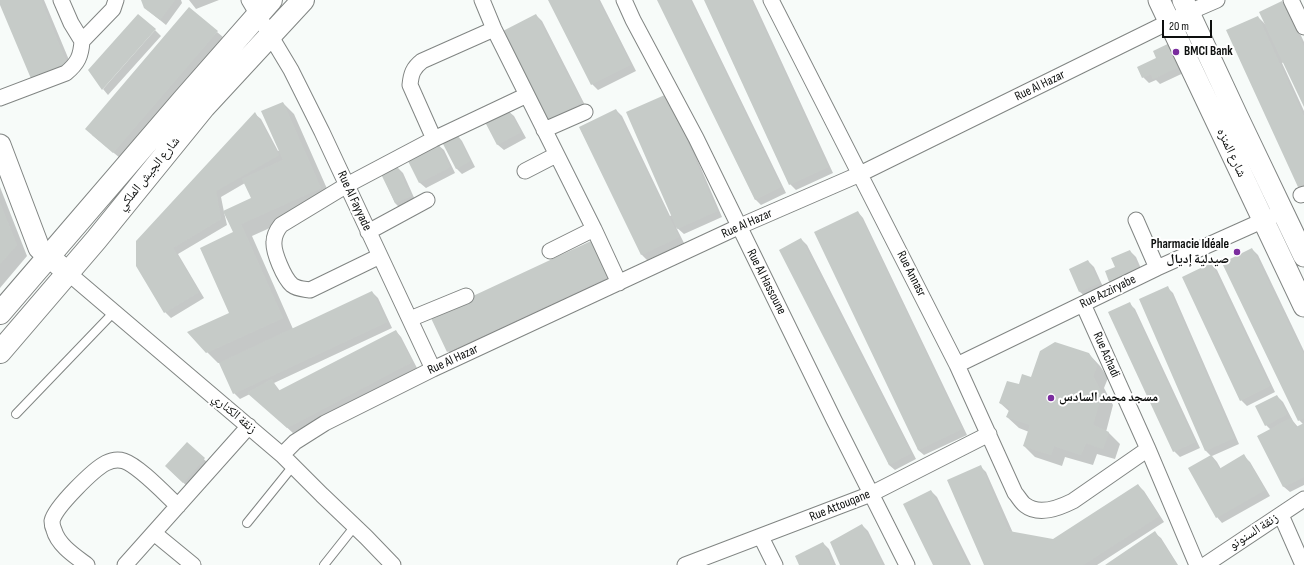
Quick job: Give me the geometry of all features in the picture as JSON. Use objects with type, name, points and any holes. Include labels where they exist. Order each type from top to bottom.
[{"type":"main road","name":"شارع الجيش الملكي","points":[[0,352],[96,240],[204,107],[303,0]]},
{"type":"main road","name":"شارع الجيش الملكي","points":[[0,313],[259,5]]},
{"type":"street","points":[[0,98],[66,73],[79,60],[82,49],[82,41],[61,0]]},
{"type":"street","points":[[82,41],[113,9],[116,0]]},
{"type":"street","points":[[482,0],[494,29],[594,229],[619,283]]},
{"type":"street","name":"Rue Al Hassoune","points":[[624,0],[633,20],[696,138],[738,227],[907,565]]},
{"type":"street","name":"Rue Annasr","points":[[771,0],[957,365],[1015,492],[1025,505],[1036,510],[1059,508],[1073,501],[1148,449]]},
{"type":"street","name":"شارع المنزه","points":[[1159,0],[1304,306]]},
{"type":"street","name":"Rue Al Hazar","points":[[282,455],[295,442],[326,423],[433,369],[738,227],[860,174],[1169,22],[1186,6],[1217,0]]},
{"type":"street","points":[[1291,0],[1304,28]]},
{"type":"street","name":"Rue Al Fayyade","points":[[259,5],[271,36],[291,70],[347,185],[433,369]]},
{"type":"street","name":"شارع المنزه","points":[[1186,6],[1304,256]]},
{"type":"street","points":[[434,140],[410,85],[410,76],[414,68],[422,61],[494,29]]},
{"type":"street","points":[[380,256],[310,290],[302,290],[292,285],[287,279],[274,250],[273,240],[276,231],[281,225],[347,185],[527,94]]},
{"type":"street","points":[[544,130],[585,112]]},
{"type":"street","points":[[0,145],[39,248],[67,272]]},
{"type":"street","points":[[525,171],[556,155]]},
{"type":"street","points":[[368,232],[428,200]]},
{"type":"street","name":"Rue Azziryabe","points":[[957,365],[1158,268],[1282,211]]},
{"type":"street","points":[[1136,220],[1158,268]]},
{"type":"street","points":[[550,251],[594,229]]},
{"type":"street","name":"زنقة الكناري","points":[[67,272],[282,455],[393,565]]},
{"type":"street","points":[[410,319],[466,296]]},
{"type":"street","name":"Rue Achadi","points":[[1083,304],[1198,565]]},
{"type":"street","points":[[125,565],[249,426]]},
{"type":"street","name":"Rue Attouqane","points":[[685,565],[871,494],[989,434]]},
{"type":"street","points":[[87,565],[58,540],[52,521],[57,510],[74,491],[105,463],[114,460],[129,463],[178,506]]},
{"type":"street","name":"زنقة السنونو","points":[[1205,565],[1304,499]]},
{"type":"street","points":[[1281,515],[1303,565]]},
{"type":"street","points":[[154,533],[194,565]]},
{"type":"street","points":[[761,537],[775,565]]},
{"type":"lane","points":[[16,414],[114,312]]},
{"type":"lane","points":[[247,523],[293,466]]},
{"type":"lane","points":[[324,565],[355,526]]},
{"type":"building","points":[[0,0],[41,0],[68,66],[32,81],[0,5]]},
{"type":"building","points":[[141,0],[175,0],[160,20],[144,8]]},
{"type":"building","points":[[548,0],[598,0],[631,65],[591,85]]},
{"type":"building","points":[[657,0],[690,0],[781,187],[755,200]]},
{"type":"building","points":[[704,0],[751,0],[828,167],[789,185]]},
{"type":"building","points":[[1282,1],[1304,47],[1304,107],[1259,12]]},
{"type":"building","points":[[189,7],[218,31],[113,153],[85,129]]},
{"type":"building","points":[[138,14],[156,29],[102,90],[88,70]]},
{"type":"building","points":[[536,14],[582,103],[546,121],[501,32]]},
{"type":"building","points":[[1258,16],[1304,117],[1304,184],[1298,187],[1226,30]]},
{"type":"building","points":[[1176,40],[1187,63],[1153,79],[1151,74],[1142,78],[1137,67],[1156,58],[1153,51]]},
{"type":"building","points":[[667,94],[717,211],[677,229],[626,112]]},
{"type":"building","points":[[283,102],[321,188],[241,224],[283,318],[206,353],[187,332],[229,313],[200,248],[233,232],[223,211],[251,198],[242,179],[283,160],[261,111]]},
{"type":"building","points":[[508,109],[521,132],[497,145],[485,122]]},
{"type":"building","points":[[616,109],[679,237],[641,255],[579,127]]},
{"type":"building","points":[[255,112],[279,155],[216,191],[221,219],[173,248],[199,292],[164,313],[136,266],[136,241]]},
{"type":"building","points":[[457,134],[470,161],[456,169],[442,142]]},
{"type":"building","points":[[438,143],[450,167],[419,183],[407,159]]},
{"type":"building","points":[[397,166],[411,196],[395,203],[381,174]]},
{"type":"building","points":[[0,203],[17,245],[0,264]]},
{"type":"building","points":[[858,211],[962,429],[918,450],[814,232]]},
{"type":"building","points":[[801,238],[911,453],[889,465],[779,250]]},
{"type":"building","points":[[591,241],[607,277],[447,352],[430,316]]},
{"type":"building","points":[[1252,248],[1304,355],[1304,418],[1298,421],[1222,263]]},
{"type":"building","points":[[1130,250],[1141,274],[1111,287],[1105,271],[1115,267],[1111,258]]},
{"type":"building","points":[[1088,260],[1099,283],[1079,292],[1069,269]]},
{"type":"building","points":[[1211,263],[1270,386],[1240,401],[1182,277]]},
{"type":"building","points":[[1168,286],[1234,438],[1205,451],[1139,299]]},
{"type":"building","points":[[372,291],[387,322],[233,394],[219,363]]},
{"type":"building","points":[[1130,302],[1195,442],[1173,452],[1108,312]]},
{"type":"building","points":[[396,330],[412,362],[287,428],[247,393],[272,379],[278,391]]},
{"type":"building","name":"مسجد محمد السادس","points":[[1055,342],[1089,353],[1097,366],[1093,376],[1102,393],[1093,425],[1109,432],[1103,449],[1086,443],[1081,455],[1054,446],[1051,455],[1023,446],[1030,425],[1006,417],[1010,408],[999,403],[1007,381],[1019,384],[1022,374],[1031,377],[1040,351]]},
{"type":"building","points":[[1277,395],[1287,414],[1265,426],[1255,406]]},
{"type":"building","points":[[1291,418],[1296,427],[1304,423],[1304,477],[1283,487],[1257,436]]},
{"type":"building","points":[[187,442],[205,458],[183,483],[165,466]]},
{"type":"building","points":[[1244,454],[1265,490],[1216,518],[1188,468],[1211,455],[1219,469]]},
{"type":"building","points":[[981,465],[1009,531],[1053,539],[1138,484],[1159,516],[1083,565],[984,565],[947,480]]},
{"type":"building","points":[[931,490],[968,565],[933,565],[903,504]]},
{"type":"building","points":[[862,524],[883,565],[840,565],[830,542]]},
{"type":"building","points":[[1155,531],[1177,565],[1105,565]]},
{"type":"building","points":[[823,542],[834,565],[799,565],[795,556]]},
{"type":"place","name":"BMCI Bank","points":[[1176,52]]},
{"type":"place","name":"Pharmacie Idéale صيدلية إديال","points":[[1237,252]]},
{"type":"place","name":"مسجد محمد السادس","points":[[1051,398]]}]
